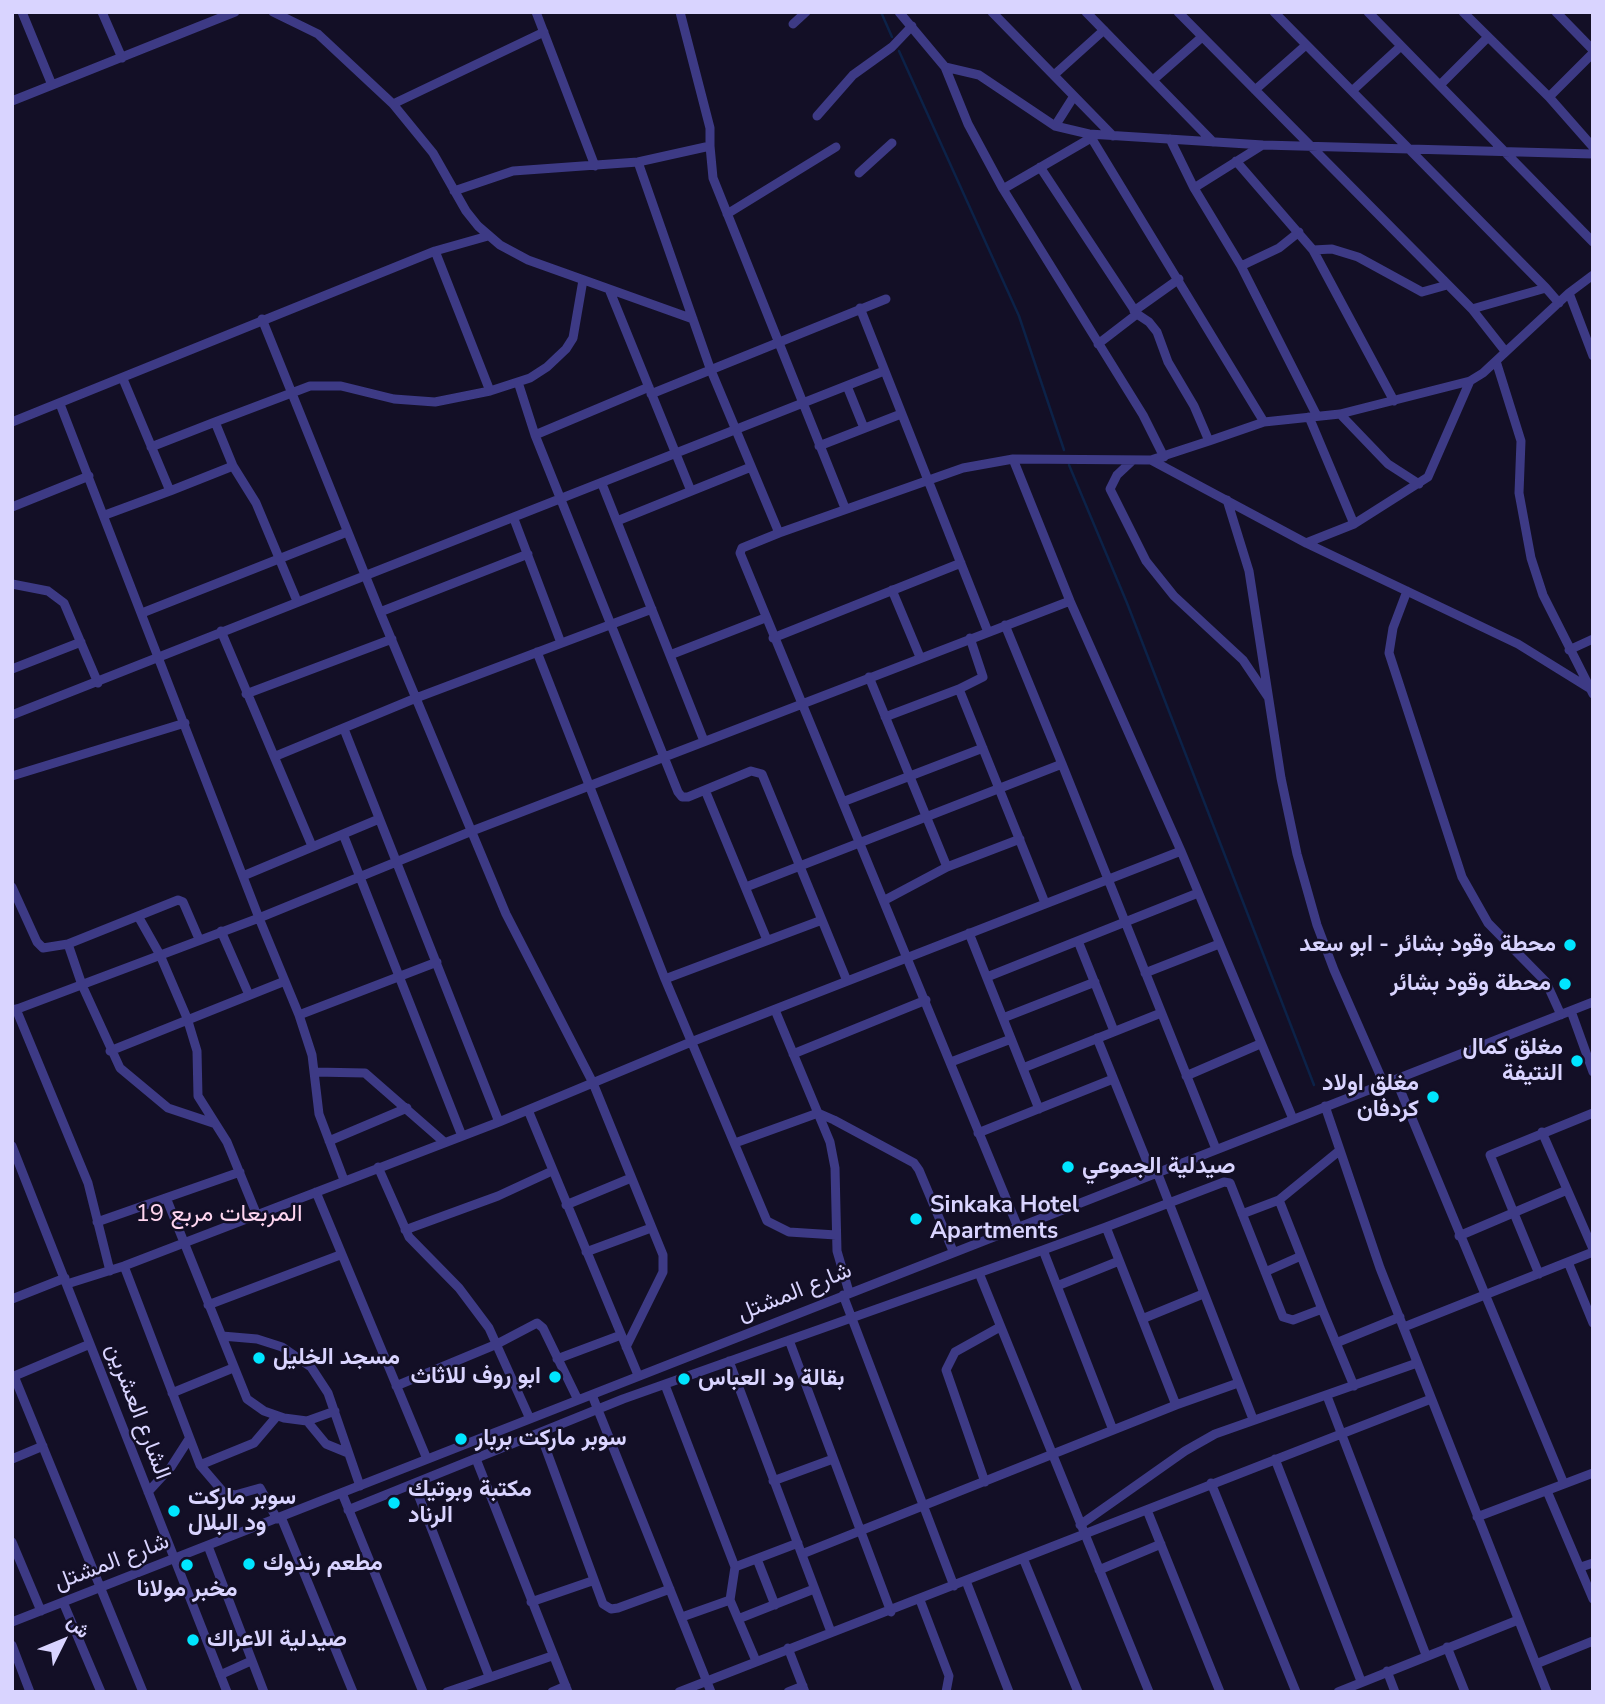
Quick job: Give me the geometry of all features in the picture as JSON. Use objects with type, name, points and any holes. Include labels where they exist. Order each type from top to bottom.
[{"type":"street","points":[[22,12],[52,85]]},
{"type":"street","points":[[102,12],[122,58]]},
{"type":"street","points":[[12,101],[235,12]]},
{"type":"street","points":[[273,12],[318,34],[393,104],[433,153],[466,211],[488,236],[514,254],[693,319]]},
{"type":"street","points":[[536,12],[595,166]]},
{"type":"street","points":[[680,12],[709,128],[713,178],[776,342],[845,508]]},
{"type":"street","points":[[793,24],[806,12]]},
{"type":"street","points":[[899,12],[945,67],[968,124],[1003,189],[1143,415],[1164,457]]},
{"type":"street","points":[[992,12],[1113,136]]},
{"type":"street","points":[[1086,12],[1213,142]]},
{"type":"street","points":[[1178,12],[1472,309],[1505,351]]},
{"type":"street","points":[[1274,12],[1559,303]]},
{"type":"street","points":[[1549,97],[1593,51],[1556,12]]},
{"type":"street","points":[[1465,13],[1549,97],[1593,147]]},
{"type":"street","points":[[1373,14],[1593,242]]},
{"type":"street","points":[[817,116],[853,75],[892,47],[912,26]]},
{"type":"street","points":[[1054,75],[1104,30]]},
{"type":"street","points":[[393,104],[544,32]]},
{"type":"street","points":[[1153,80],[1202,37]]},
{"type":"street","points":[[1440,85],[1488,37]]},
{"type":"street","points":[[1255,90],[1306,45]]},
{"type":"street","points":[[1352,91],[1401,46]]},
{"type":"street","points":[[945,67],[979,75],[994,82],[1055,126],[1090,136],[1263,145],[1593,154]]},
{"type":"street","points":[[1055,126],[1074,96]]},
{"type":"street","points":[[1003,189],[1090,136]]},
{"type":"street","points":[[1090,136],[1264,422]]},
{"type":"street","points":[[1170,139],[1194,188],[1241,266],[1313,417],[1354,524]]},
{"type":"street","points":[[859,173],[892,143]]},
{"type":"street","points":[[1194,188],[1263,145]]},
{"type":"street","points":[[454,191],[513,171],[638,162],[710,146]]},
{"type":"street","points":[[727,214],[836,148]]},
{"type":"street","points":[[1236,161],[1313,250],[1394,401]]},
{"type":"street","points":[[638,162],[710,368],[779,533]]},
{"type":"street","points":[[1040,167],[1135,313],[1149,322],[1157,332],[1168,362],[1194,406],[1209,441]]},
{"type":"street","points":[[1241,266],[1279,248],[1299,232]]},
{"type":"street","points":[[12,422],[435,251],[488,236]]},
{"type":"street","points":[[1313,250],[1332,249],[1358,257],[1422,292],[1447,285]]},
{"type":"street","points":[[435,251],[490,391]]},
{"type":"street","points":[[1017,1225],[845,802],[773,638],[740,553],[742,548],[845,508],[964,468],[1013,459],[1151,460],[1264,422],[1340,414],[1470,381],[1593,275]]},
{"type":"street","points":[[1098,344],[1179,279]]},
{"type":"street","points":[[151,447],[310,386],[341,386],[420,402],[455,400],[518,382],[539,373],[566,349],[578,321],[583,280]]},
{"type":"street","points":[[1472,309],[1546,288]]},
{"type":"street","points":[[609,289],[691,491]]},
{"type":"street","points":[[1569,293],[1593,356]]},
{"type":"street","points":[[536,435],[886,299]]},
{"type":"street","points":[[860,308],[988,632]]},
{"type":"street","points":[[262,319],[506,914],[593,1083],[663,1255],[663,1272],[626,1347]]},
{"type":"street","points":[[1496,360],[1521,441],[1520,493],[1531,558],[1544,595],[1591,691]]},
{"type":"street","points":[[12,715],[884,371]]},
{"type":"street","points":[[123,379],[170,491]]},
{"type":"street","points":[[1306,543],[1354,524],[1419,484],[1433,469],[1470,381]]},
{"type":"street","points":[[518,382],[536,435],[682,797],[757,770],[762,774],[846,981]]},
{"type":"street","points":[[847,386],[864,428]]},
{"type":"street","points":[[60,404],[258,918],[299,1015],[315,1072],[316,1103],[344,1180]]},
{"type":"street","points":[[819,446],[901,414]]},
{"type":"street","points":[[1340,414],[1388,464],[1419,484]]},
{"type":"street","points":[[215,422],[233,466],[256,503],[297,601]]},
{"type":"street","points":[[1013,459],[1070,601],[1181,851],[1293,1119]]},
{"type":"street","points":[[1133,460],[1117,475],[1110,489],[1146,561],[1174,596],[1243,660],[1271,702]]},
{"type":"street","points":[[1151,460],[1306,543],[1518,644],[1591,691]]},
{"type":"street","points":[[105,515],[233,466]]},
{"type":"street","points":[[617,521],[751,467]]},
{"type":"street","points":[[12,507],[89,476]]},
{"type":"street","points":[[602,484],[704,741]]},
{"type":"street","points":[[1227,500],[1249,571],[1281,778],[1297,854],[1317,925],[1384,1084]]},
{"type":"street","points":[[514,519],[561,643]]},
{"type":"street","points":[[142,613],[347,531]]},
{"type":"street","points":[[380,612],[528,554]]},
{"type":"street","points":[[773,638],[961,563]]},
{"type":"street","points":[[12,584],[56,594],[64,603],[98,682]]},
{"type":"street","points":[[892,590],[920,657]]},
{"type":"street","points":[[1407,591],[1393,628],[1389,653],[1462,877],[1488,923],[1546,982],[1561,1015]]},
{"type":"street","points":[[110,1270],[88,1183],[14,1010],[258,918],[589,785],[1070,601]]},
{"type":"street","points":[[276,756],[416,698],[652,610]]},
{"type":"street","points":[[670,655],[765,618]]},
{"type":"street","points":[[1005,625],[1216,1149]]},
{"type":"street","points":[[221,632],[312,846]]},
{"type":"street","points":[[886,717],[983,677],[970,638]]},
{"type":"street","points":[[246,694],[392,639]]},
{"type":"street","points":[[1569,650],[1593,639]]},
{"type":"street","points":[[12,668],[81,642]]},
{"type":"street","points":[[537,652],[665,979],[767,1221],[789,1232],[836,1234]]},
{"type":"street","points":[[869,677],[947,867]]},
{"type":"street","points":[[959,689],[1045,903]]},
{"type":"street","points":[[12,776],[185,723]]},
{"type":"street","points":[[344,729],[499,1122]]},
{"type":"street","points":[[845,802],[983,748]]},
{"type":"street","points":[[746,887],[1062,764]]},
{"type":"street","points":[[705,790],[767,940]]},
{"type":"street","points":[[243,876],[380,819]]},
{"type":"street","points":[[343,834],[462,1136]]},
{"type":"street","points":[[885,900],[947,867],[1020,839]]},
{"type":"street","points":[[12,1299],[124,1266],[256,1213],[499,1122],[691,1042],[1181,851]]},
{"type":"street","points":[[12,887],[40,946],[50,948],[68,944],[180,900],[199,939]]},
{"type":"street","points":[[987,977],[1198,893]]},
{"type":"street","points":[[138,916],[160,954],[187,1018],[197,1051],[198,1096],[240,1172],[256,1213]]},
{"type":"street","points":[[665,979],[822,920]]},
{"type":"street","points":[[221,931],[249,995]]},
{"type":"street","points":[[970,933],[1039,1109]]},
{"type":"street","points":[[1078,941],[1114,1031]]},
{"type":"street","points":[[68,944],[82,985],[120,1068],[155,1100],[181,1115],[215,1124]]},
{"type":"street","points":[[1145,972],[1219,944]]},
{"type":"street","points":[[299,1015],[437,962]]},
{"type":"street","points":[[110,1051],[285,981]]},
{"type":"street","points":[[1003,1018],[1095,982]]},
{"type":"street","points":[[793,1054],[926,1000]]},
{"type":"street","name":"شارع المشتل","points":[[12,1622],[175,1560],[1017,1225],[1593,1002]]},
{"type":"street","points":[[775,1010],[830,1142],[835,1168],[836,1234],[853,1318],[954,1586]]},
{"type":"street","points":[[1572,1011],[1593,1073]]},
{"type":"street","points":[[1023,1068],[1161,1013]]},
{"type":"street","points":[[1097,1038],[1169,1203],[1253,1419]]},
{"type":"street","points":[[951,1062],[1011,1039]]},
{"type":"street","points":[[1186,1076],[1260,1044]]},
{"type":"street","points":[[315,1072],[365,1073],[444,1142]]},
{"type":"street","points":[[978,1133],[1114,1079]]},
{"type":"street","points":[[1396,1080],[1564,1485]]},
{"type":"street","points":[[1325,1106],[1400,1317],[1547,1692]]},
{"type":"street","points":[[329,1141],[407,1108]]},
{"type":"street","points":[[528,1110],[638,1374]]},
{"type":"street","points":[[734,1143],[818,1113],[914,1163],[953,1251]]},
{"type":"street","points":[[1539,1274],[1490,1155],[1593,1113]]},
{"type":"street","points":[[1404,1327],[1593,1251],[1542,1132]]},
{"type":"street","name":"الشارع العشرين","points":[[12,1146],[227,1692]]},
{"type":"street","points":[[1242,1214],[1279,1200],[1339,1150]]},
{"type":"street","points":[[378,1167],[404,1230],[458,1288],[497,1344],[530,1419]]},
{"type":"street","points":[[404,1230],[498,1196],[552,1171]]},
{"type":"street","points":[[97,1222],[167,1200],[240,1172]]},
{"type":"street","points":[[566,1205],[631,1178]]},
{"type":"street","points":[[348,1510],[599,1409],[1227,1181],[1283,1317],[1293,1320],[1322,1309]]},
{"type":"street","points":[[1460,1236],[1567,1190]]},
{"type":"street","points":[[316,1192],[427,1459]]},
{"type":"street","points":[[167,1200],[247,1399],[277,1416],[307,1421],[335,1410]]},
{"type":"street","points":[[1279,1200],[1354,1386]]},
{"type":"street","points":[[1106,1227],[1176,1405]]},
{"type":"street","points":[[586,1252],[651,1228]]},
{"type":"street","points":[[1043,1250],[1114,1430]]},
{"type":"street","points":[[208,1305],[340,1255]]},
{"type":"street","points":[[1265,1272],[1301,1256]]},
{"type":"street","points":[[1057,1286],[1119,1261]]},
{"type":"street","points":[[1568,1262],[1593,1323]]},
{"type":"street","points":[[124,1266],[200,1465],[224,1493],[235,1495],[260,1488],[279,1518],[352,1692]]},
{"type":"street","points":[[979,1273],[1149,1692]]},
{"type":"street","points":[[1142,1319],[1203,1294]]},
{"type":"street","points":[[1336,1343],[1400,1317]]},
{"type":"street","points":[[396,1386],[497,1344],[537,1323],[543,1328],[578,1400]]},
{"type":"street","points":[[985,1482],[946,1370],[955,1352],[1000,1327]]},
{"type":"street","points":[[557,1359],[621,1335]]},
{"type":"street","points":[[222,1336],[257,1339],[296,1356],[321,1380],[335,1410],[360,1486]]},
{"type":"street","points":[[789,1340],[891,1612]]},
{"type":"street","points":[[90,1344],[13,1376],[143,1692]]},
{"type":"street","points":[[729,1361],[831,1632]]},
{"type":"street","points":[[1080,1525],[1185,1451],[1253,1419],[1418,1363]]},
{"type":"street","points":[[172,1393],[233,1368]]},
{"type":"street","points":[[802,1554],[1176,1405],[1238,1383]]},
{"type":"street","points":[[665,1385],[735,1567],[730,1600],[756,1661]]},
{"type":"street","points":[[592,1395],[711,1692]]},
{"type":"street","points":[[1327,1396],[1426,1655]]},
{"type":"street","points":[[679,1692],[788,1648],[891,1612],[1211,1483],[1432,1399]]},
{"type":"street","points":[[200,1465],[254,1443],[277,1416]]},
{"type":"street","points":[[307,1421],[326,1444],[348,1453]]},
{"type":"street","points":[[540,1433],[601,1600],[611,1609],[670,1589]]},
{"type":"street","points":[[148,1492],[171,1466],[189,1439]]},
{"type":"street","points":[[12,1459],[43,1446]]},
{"type":"street","points":[[477,1459],[567,1689],[552,1692]]},
{"type":"street","points":[[773,1481],[833,1459]]},
{"type":"street","points":[[1275,1459],[1361,1681]]},
{"type":"street","points":[[1477,1517],[1593,1474]]},
{"type":"street","points":[[1211,1483],[1296,1692]]},
{"type":"street","points":[[414,1484],[489,1676]]},
{"type":"street","points":[[1547,1491],[1593,1599]]},
{"type":"street","points":[[342,1493],[424,1692]]},
{"type":"street","points":[[1147,1510],[1220,1692]]},
{"type":"street","points":[[12,1542],[41,1611]]},
{"type":"street","points":[[735,1567],[797,1543]]},
{"type":"street","points":[[1100,1570],[1161,1544]]},
{"type":"street","points":[[208,1546],[264,1692]]},
{"type":"street","points":[[1023,1558],[1078,1692]]},
{"type":"street","points":[[757,1559],[775,1605]]},
{"type":"street","points":[[1581,1567],[1593,1563]]},
{"type":"street","points":[[531,1602],[592,1581]]},
{"type":"street","points":[[966,1581],[1009,1692]]},
{"type":"street","points":[[738,1619],[814,1589]]},
{"type":"street","points":[[682,1617],[730,1600]]},
{"type":"street","points":[[920,1600],[949,1676],[946,1692]]},
{"type":"street","points":[[64,1602],[101,1692]]},
{"type":"street","points":[[1338,1692],[1518,1620]]},
{"type":"street","points":[[1536,1664],[1593,1641]]},
{"type":"street","points":[[12,1645],[30,1692]]},
{"type":"street","points":[[1447,1647],[1465,1692]]},
{"type":"street","points":[[788,1648],[804,1689],[788,1692]]},
{"type":"street","points":[[447,1692],[552,1656]]},
{"type":"street","points":[[220,1675],[251,1661]]},
{"type":"street","points":[[1387,1671],[1395,1692]]},
{"type":"waterway","points":[[881,12],[892,37]]},
{"type":"waterway","points":[[899,51],[1019,316],[1064,450]]},
{"type":"waterway","points":[[1069,465],[1127,603],[1314,1085]]},
{"type":"place","name":"محطة وقود بشائر - ابو سعد","points":[[1570,945]]},
{"type":"place","name":"محطة وقود بشائر","points":[[1565,984]]},
{"type":"place","name":"مغلق كمال النتيفة","points":[[1577,1061]]},
{"type":"place","name":"مغلق اولاد كردفان","points":[[1433,1097]]},
{"type":"place","name":"صيدلية الجموعي","points":[[1068,1167]]},
{"type":"place","name":"Sinkaka Hotel Apartments","points":[[916,1219]]},
{"type":"place","name":"مسجد الخليل","points":[[259,1358]]},
{"type":"place","name":"ابو روف للاثاث","points":[[555,1377]]},
{"type":"place","name":"بقالة ود العباس","points":[[684,1379]]},
{"type":"place","name":"سوبر ماركت بربار","points":[[461,1439]]},
{"type":"place","name":"مكتبة وبوتيك الرناد","points":[[394,1503]]},
{"type":"place","name":"سوبر ماركت ود البلال","points":[[174,1511]]},
{"type":"place","name":"مطعم رندوك","points":[[249,1564]]},
{"type":"place","name":"مخبر مولانا","points":[[187,1565]]},
{"type":"place","name":"صيدلية الاعراك","points":[[193,1640]]},
{"type":"district","name":"المربعات مربع 19","points":[[219,1215]]}]
